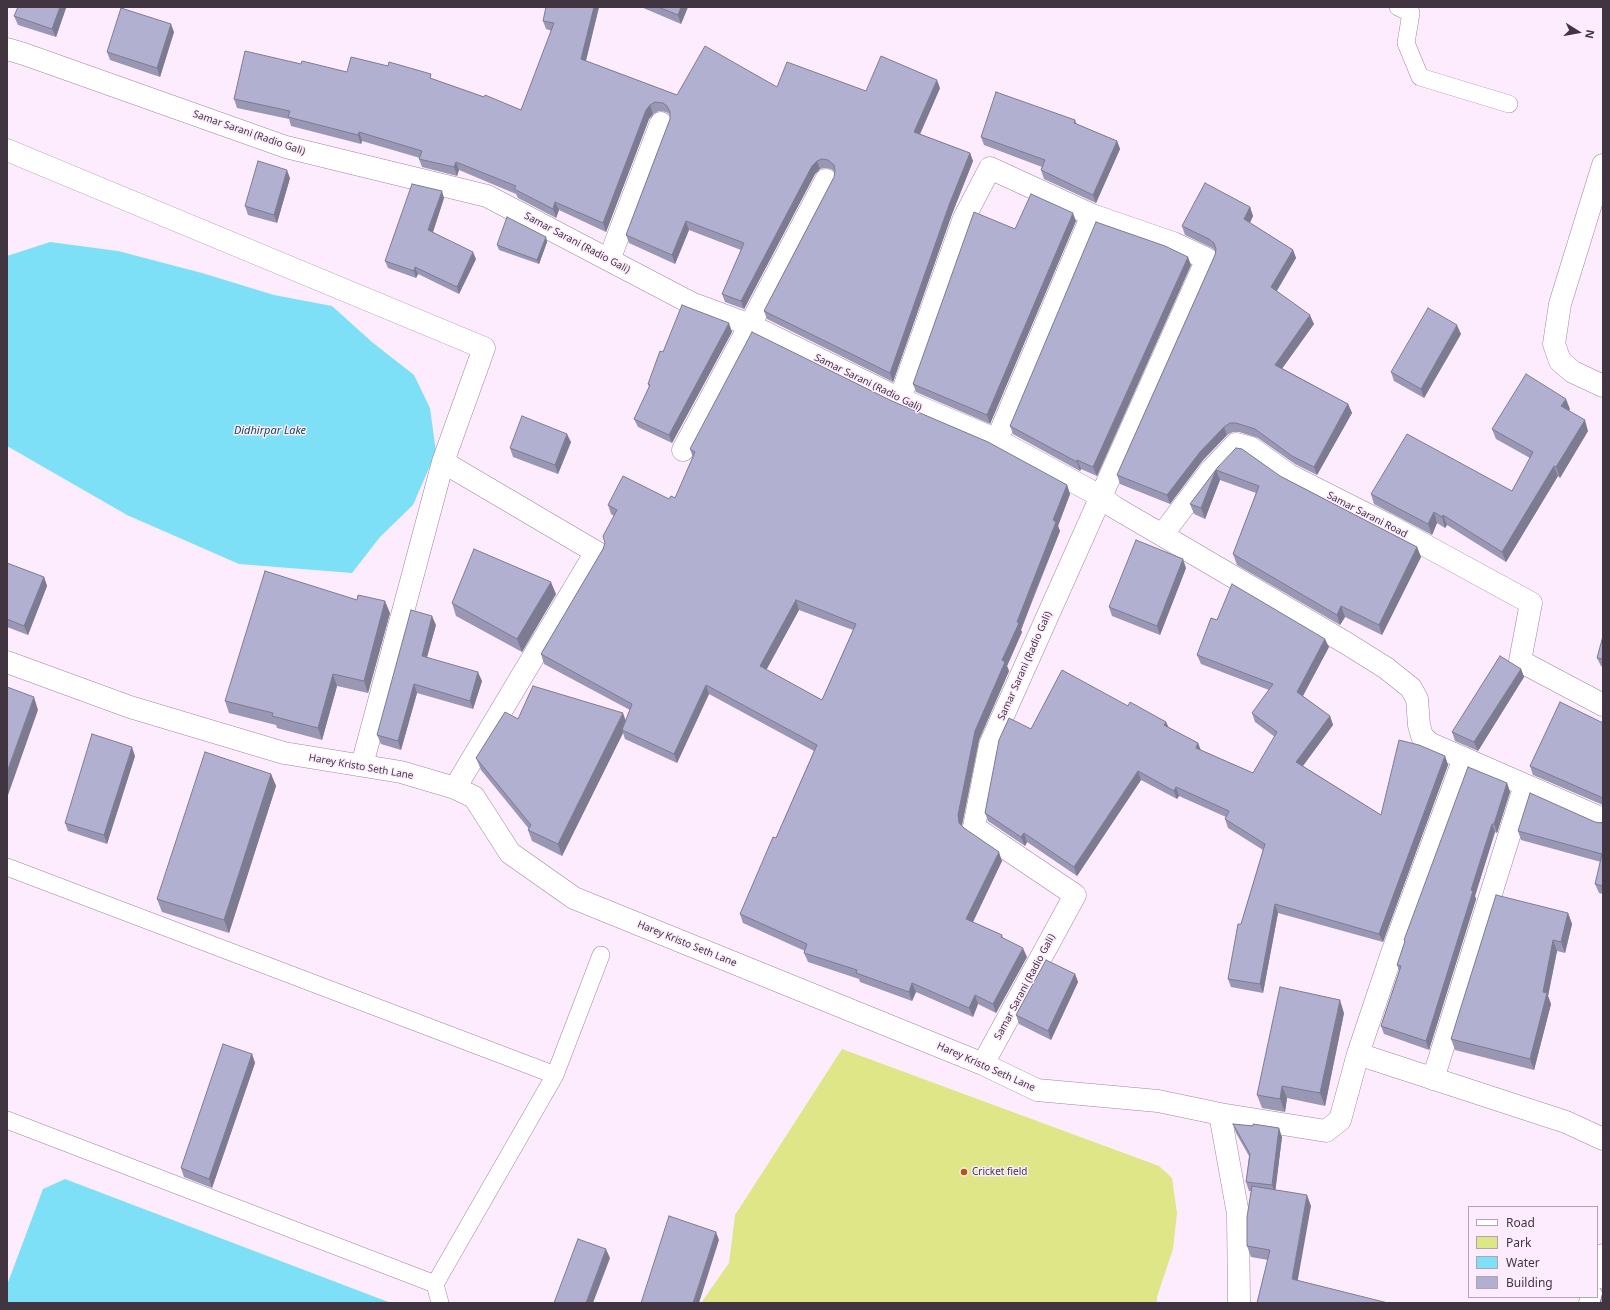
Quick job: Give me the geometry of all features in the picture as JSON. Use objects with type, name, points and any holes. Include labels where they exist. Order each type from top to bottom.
[{"type":"street","name":"Samar Sarani (Radio Gali)","points":[[7,49],[286,147],[487,196],[691,303],[750,325],[900,399],[997,440],[1100,496],[990,745],[974,827],[1074,895],[983,1064]]},
{"type":"street","points":[[609,260],[660,123]]},
{"type":"street","points":[[7,150],[484,348],[442,462],[362,766]]},
{"type":"street","points":[[1603,165],[1560,304],[1554,344],[1560,362],[1573,372],[1603,386]]},
{"type":"street","points":[[900,399],[964,218],[990,168],[1092,215],[1173,244],[1207,259],[1100,496],[1114,507],[1386,668],[1411,688],[1417,699],[1418,724],[1422,736],[1429,743],[1603,819]]},
{"type":"street","points":[[683,450],[826,180]]},
{"type":"street","points":[[997,440],[1092,215]]},
{"type":"street","name":"Samar Sarani Road","points":[[1162,535],[1212,469],[1236,444],[1251,448],[1289,475],[1386,524],[1531,603],[1520,661],[1603,705]]},
{"type":"street","points":[[442,462],[596,552],[455,788]]},
{"type":"street","name":"Harey Kristo Seth Lane","points":[[7,662],[130,707],[284,753],[401,772],[455,788],[474,797],[510,853],[574,898],[983,1064],[1037,1090],[1158,1101],[1220,1114],[1326,1131],[1340,1120],[1358,1054],[1395,945],[1464,758]]},
{"type":"street","points":[[1433,1079],[1525,785]]},
{"type":"street","points":[[1358,1054],[1566,1122],[1603,1139]]},
{"type":"street","points":[[1220,1114],[1238,1214],[1239,1303]]},
{"type":"street","points":[[1598,1274],[1603,1255]]},
{"type":"lane","points":[[1398,7],[1411,13],[1406,43],[1420,77],[1508,104]]},
{"type":"lane","points":[[7,867],[555,1075]]},
{"type":"lane","points":[[440,1303],[435,1284],[555,1075],[601,955]]},
{"type":"lane","points":[[7,1120],[435,1284]]},
{"type":"green space","name":"Cricket field","points":[[842,1049],[1159,1166],[1172,1178],[1177,1213],[1173,1249],[1157,1297],[1157,1303],[701,1303],[729,1263],[735,1215]]},
{"type":"water","name":"Didhirpar Lake","points":[[50,242],[118,251],[202,273],[274,295],[332,306],[372,342],[414,375],[430,408],[436,452],[413,505],[380,537],[352,573],[239,564],[127,515],[7,446],[7,256]]},
{"type":"water","points":[[65,1179],[391,1303],[7,1303],[7,1285],[43,1189]]},
{"type":"building","points":[[18,7],[60,7],[52,29],[14,16]]},
{"type":"building","points":[[546,7],[594,7],[581,59],[677,95],[705,46],[777,87],[787,62],[866,91],[881,56],[937,80],[914,132],[970,153],[949,205],[890,373],[764,311],[834,177],[834,165],[828,160],[822,159],[817,161],[812,166],[741,301],[722,294],[744,243],[686,221],[672,255],[626,235],[670,119],[670,112],[667,106],[663,103],[655,102],[646,110],[603,223],[555,202],[553,209],[514,189],[516,186],[456,162],[454,167],[419,159],[422,151],[359,132],[358,135],[288,117],[290,111],[234,99],[245,51],[301,64],[302,61],[347,72],[351,57],[388,66],[389,62],[431,74],[430,78],[484,97],[485,95],[521,110],[554,23],[543,21]]},
{"type":"building","points":[[658,7],[681,7],[678,15]]},
{"type":"building","points":[[121,8],[171,24],[157,68],[107,52]]},
{"type":"building","points":[[996,92],[1075,120],[1074,123],[1117,141],[1093,195],[1041,170],[1045,160],[981,137]]},
{"type":"building","points":[[258,161],[287,170],[274,215],[245,206]]},
{"type":"building","points":[[1205,183],[1250,207],[1244,219],[1293,250],[1271,287],[1310,315],[1275,365],[1348,404],[1314,467],[1292,456],[1255,429],[1236,423],[1230,423],[1224,427],[1200,452],[1167,495],[1117,475],[1215,255],[1216,249],[1214,243],[1182,226]]},
{"type":"building","points":[[412,184],[442,191],[428,230],[473,252],[457,287],[415,267],[414,271],[385,261]]},
{"type":"building","points":[[1031,194],[1073,213],[987,415],[913,384],[974,212],[1015,229]]},
{"type":"building","points":[[507,217],[546,237],[537,260],[497,245]]},
{"type":"building","points":[[1096,222],[1165,246],[1188,257],[1093,467],[1077,460],[1077,462],[1010,426]]},
{"type":"building","points":[[682,305],[729,323],[669,435],[634,419],[650,385],[648,384],[660,351],[663,352]]},
{"type":"building","points":[[1428,308],[1457,325],[1421,389],[1391,372]]},
{"type":"building","points":[[752,332],[892,401],[988,442],[1067,485],[1053,520],[1056,522],[1017,622],[1019,623],[1002,660],[1005,662],[975,731],[958,815],[959,823],[964,828],[999,852],[966,919],[1002,935],[1001,937],[1023,948],[993,1004],[975,995],[969,1008],[912,983],[909,992],[856,973],[857,970],[804,953],[807,944],[740,914],[773,837],[776,838],[817,745],[706,685],[674,754],[622,730],[632,704],[541,654],[603,549],[605,543],[603,536],[617,510],[608,505],[623,476],[669,499],[671,496],[675,498],[695,452],[690,449]],"holes":[[[796,600],[856,624],[822,700],[760,666]]]},
{"type":"building","points":[[1526,374],[1566,399],[1561,406],[1585,420],[1556,467],[1554,466],[1502,552],[1443,515],[1442,517],[1434,512],[1428,524],[1371,494],[1407,434],[1512,491],[1533,452],[1492,429]]},
{"type":"building","points":[[522,416],[567,434],[555,465],[510,448]]},
{"type":"building","points":[[1236,448],[1242,449],[1280,476],[1417,547],[1379,625],[1341,606],[1337,615],[1233,554],[1259,486],[1216,470],[1201,508],[1190,504],[1218,467]]},
{"type":"building","points":[[1136,540],[1183,559],[1157,626],[1109,607]]},
{"type":"building","points":[[474,549],[551,582],[517,639],[452,603]]},
{"type":"building","points":[[7,563],[44,577],[24,626],[7,619]]},
{"type":"building","points":[[265,571],[357,600],[358,595],[385,601],[364,681],[333,674],[318,728],[272,716],[273,713],[225,701]]},
{"type":"building","points":[[1232,584],[1325,639],[1297,692],[1330,716],[1296,762],[1381,815],[1399,740],[1419,745],[1445,756],[1379,934],[1275,904],[1260,984],[1228,979],[1238,924],[1241,924],[1265,844],[1225,819],[1229,811],[1176,787],[1174,791],[1138,771],[1074,867],[1024,833],[1021,837],[985,813],[999,740],[1009,718],[1031,729],[1062,670],[1128,706],[1130,702],[1166,722],[1164,725],[1198,743],[1196,748],[1253,773],[1277,732],[1252,713],[1273,684],[1197,655],[1211,618],[1217,620]]},
{"type":"building","points":[[411,610],[432,616],[422,656],[478,672],[470,701],[414,684],[398,741],[377,735]]},
{"type":"building","points":[[1603,636],[1603,659],[1597,658]]},
{"type":"building","points":[[1500,656],[1521,669],[1474,742],[1452,732]]},
{"type":"building","points":[[533,686],[623,713],[558,844],[528,830],[531,825],[476,758],[505,712],[518,719]]},
{"type":"building","points":[[7,687],[34,697],[7,772]]},
{"type":"building","points":[[1560,702],[1603,723],[1603,798],[1530,766]]},
{"type":"building","points":[[92,734],[132,747],[104,835],[65,823]]},
{"type":"building","points":[[205,752],[271,774],[224,920],[157,899]]},
{"type":"building","points":[[1468,767],[1507,783],[1471,890],[1473,891],[1426,1041],[1381,1026],[1401,966],[1397,965],[1405,941],[1404,940]]},
{"type":"building","points":[[1530,793],[1595,822],[1603,822],[1603,886],[1595,884],[1602,854],[1518,831]]},
{"type":"building","points":[[1496,895],[1568,913],[1561,942],[1553,940],[1543,992],[1547,993],[1530,1059],[1451,1039]]},
{"type":"building","points":[[1046,960],[1075,974],[1048,1031],[1016,1015]]},
{"type":"building","points":[[1280,987],[1340,1000],[1320,1093],[1282,1086],[1280,1099],[1257,1095]]},
{"type":"building","points":[[223,1044],[252,1054],[209,1179],[181,1168]]},
{"type":"building","points":[[1233,1124],[1253,1126],[1253,1124],[1279,1128],[1272,1185],[1246,1182],[1250,1154]]},
{"type":"building","points":[[1252,1186],[1307,1195],[1292,1279],[1388,1303],[1257,1303],[1270,1250],[1247,1246],[1247,1217]]},
{"type":"building","points":[[669,1216],[716,1232],[693,1303],[641,1303]]},
{"type":"building","points":[[578,1239],[606,1249],[586,1303],[554,1303]]},
{"type":"building","points":[[1603,1292],[1603,1303],[1600,1303]]},
{"type":"place","name":"Cricket field","points":[[964,1172]]}]
